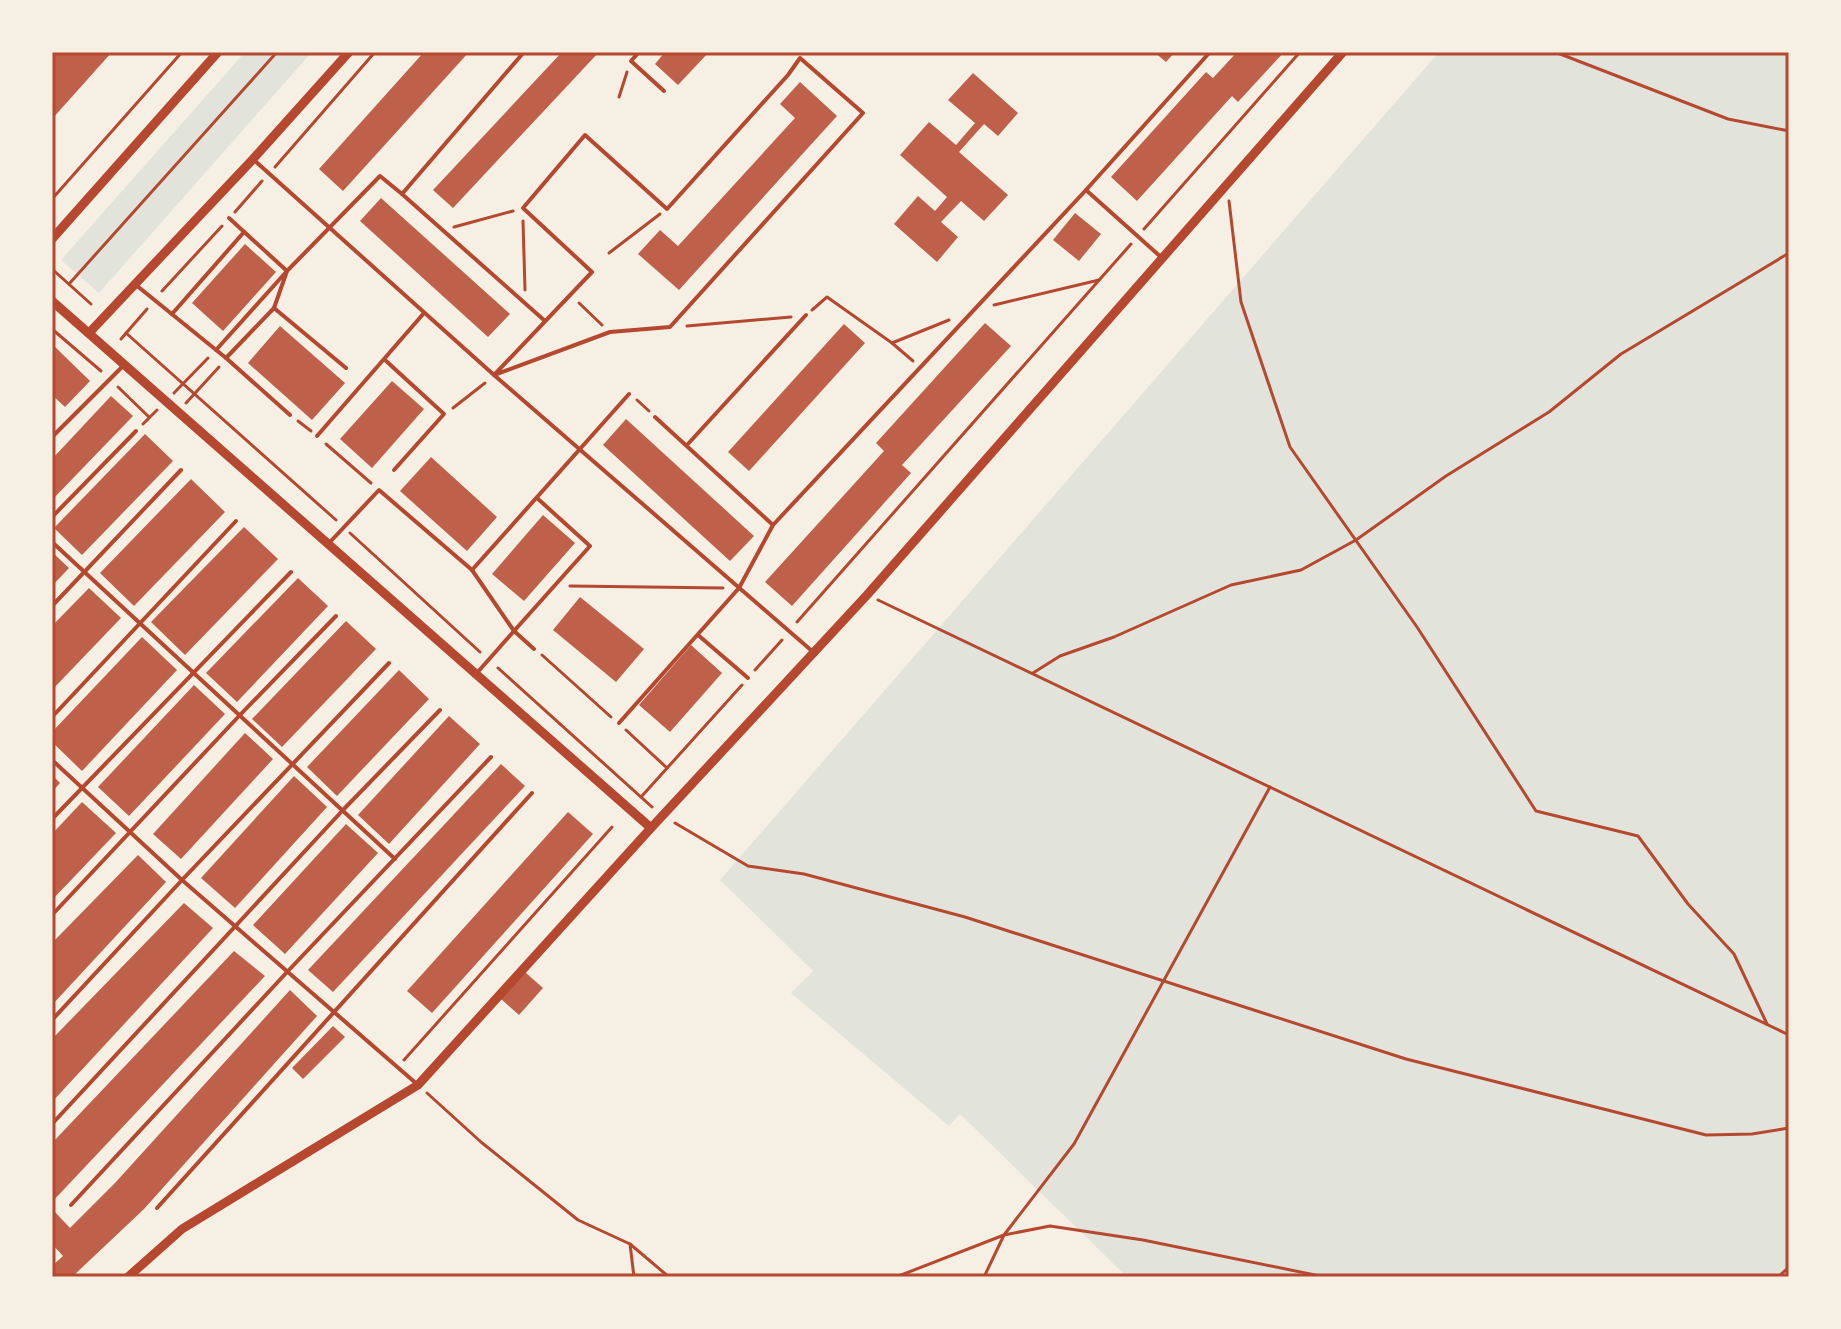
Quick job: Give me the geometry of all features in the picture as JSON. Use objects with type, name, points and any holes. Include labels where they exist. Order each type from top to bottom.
[{"type":"street","points":[[52,239],[218,52]]},
{"type":"street","points":[[89,333],[349,52]]},
{"type":"street","points":[[128,1277],[182,1229],[418,1085],[867,595],[1343,52]]},
{"type":"street","points":[[52,301],[651,828]]},
{"type":"lane","points":[[402,194],[524,52]]},
{"type":"lane","points":[[639,52],[631,61],[664,91]]},
{"type":"lane","points":[[619,723],[739,588],[773,525],[1086,190],[1210,52]]},
{"type":"lane","points":[[800,58],[863,113],[670,327],[610,332],[494,375],[592,272],[523,208],[585,135],[667,209],[800,58]]},
{"type":"lane","points":[[253,159],[494,375],[814,652]]},
{"type":"lane","points":[[216,350],[328,227],[380,176],[545,321]]},
{"type":"lane","points":[[1086,190],[1163,258]]},
{"type":"lane","points":[[229,218],[287,271]]},
{"type":"lane","points":[[172,314],[244,232]]},
{"type":"lane","points":[[226,358],[274,308],[287,271]]},
{"type":"lane","points":[[135,284],[290,415]]},
{"type":"lane","points":[[274,308],[346,368]]},
{"type":"lane","points":[[317,436],[424,313]]},
{"type":"lane","points":[[687,445],[806,315]]},
{"type":"lane","points":[[385,360],[444,414],[394,470]]},
{"type":"lane","points":[[52,437],[125,365]]},
{"type":"lane","points":[[472,570],[629,394]]},
{"type":"lane","points":[[655,417],[773,525]]},
{"type":"lane","points":[[52,517],[136,431]]},
{"type":"lane","points":[[52,606],[181,470]]},
{"type":"lane","points":[[328,544],[379,490],[472,570],[514,631],[534,649]]},
{"type":"lane","points":[[476,674],[590,546],[537,498]]},
{"type":"lane","points":[[52,717],[236,521]]},
{"type":"lane","points":[[52,542],[395,859]]},
{"type":"lane","points":[[52,819],[291,572]]},
{"type":"lane","points":[[52,915],[336,616]]},
{"type":"lane","points":[[698,635],[748,678]]},
{"type":"lane","points":[[52,1020],[389,663]]},
{"type":"lane","points":[[52,1124],[440,710]]},
{"type":"lane","points":[[71,1205],[491,757]]},
{"type":"lane","points":[[52,760],[182,880],[418,1085]]},
{"type":"lane","points":[[157,1208],[532,793]]},
{"type":"path","points":[[52,199],[182,52]]},
{"type":"path","points":[[69,284],[277,52]]},
{"type":"path","points":[[121,339],[375,52]]},
{"type":"path","points":[[641,797],[1300,52]]},
{"type":"path","points":[[1555,52],[1728,119],[1789,131]]},
{"type":"path","points":[[619,97],[631,61]]},
{"type":"path","points":[[1227,185],[1241,302],[1290,447],[1417,627],[1536,811],[1638,836],[1688,904],[1734,954],[1767,1024]]},
{"type":"path","points":[[443,230],[523,208],[526,304]]},
{"type":"path","points":[[609,253],[667,209]]},
{"type":"path","points":[[1033,673],[1060,656],[1114,637],[1231,585],[1301,570],[1356,540],[1446,476],[1549,412],[1621,354],[1789,253]]},
{"type":"path","points":[[52,269],[91,304]]},
{"type":"path","points":[[975,309],[1099,280]]},
{"type":"path","points":[[570,295],[610,332]]},
{"type":"path","points":[[670,327],[806,315],[827,297],[892,343],[920,368]]},
{"type":"path","points":[[892,343],[947,320]]},
{"type":"path","points":[[126,333],[662,816],[748,866],[804,874],[965,917],[1406,1059],[1706,1135],[1752,1134],[1789,1128]]},
{"type":"path","points":[[182,384],[216,350]]},
{"type":"path","points":[[178,411],[226,358]]},
{"type":"path","points":[[95,366],[100,361]]},
{"type":"path","points":[[444,414],[494,375]]},
{"type":"path","points":[[629,394],[655,417]]},
{"type":"path","points":[[290,415],[379,490]]},
{"type":"path","points":[[555,585],[739,588]]},
{"type":"path","points":[[867,595],[1789,1035]]},
{"type":"path","points":[[534,649],[667,768]]},
{"type":"path","points":[[984,1277],[1004,1235],[1074,1144],[1270,786]]},
{"type":"path","points":[[398,1067],[612,827]]},
{"type":"path","points":[[418,1085],[481,1142],[578,1220],[630,1244],[669,1277]]},
{"type":"path","points":[[896,1277],[1004,1235],[1050,1226],[1143,1240],[1325,1277]]},
{"type":"path","points":[[630,1244],[634,1277]]},
{"type":"path","points":[[1778,1277],[1789,1267]]},
{"type":"path","points":[[1787,1277],[1789,1267]]},
{"type":"shaded area","points":[[245,52],[312,52],[99,293],[61,260]]},
{"type":"shaded area","points":[[1439,52],[1789,52],[1789,1277],[1127,1277],[960,1114],[949,1126],[791,993],[813,971],[720,880]]},
{"type":"building","points":[[52,52],[112,52],[52,119]]},
{"type":"building","points":[[424,52],[469,52],[343,191],[319,169]]},
{"type":"building","points":[[562,52],[599,52],[453,208],[433,190]]},
{"type":"building","points":[[665,52],[709,52],[678,85],[655,64]]},
{"type":"building","points":[[1154,52],[1175,52],[1166,62]]},
{"type":"building","points":[[1237,52],[1284,52],[1238,102],[1232,96],[1137,201],[1111,177],[1206,72],[1213,78]]},
{"type":"building","points":[[973,73],[1018,113],[998,136],[984,124],[959,152],[1008,195],[984,221],[961,201],[941,222],[958,237],[937,262],[894,224],[918,196],[935,211],[947,197],[900,155],[929,122],[956,145],[975,123],[948,100]]},
{"type":"building","points":[[800,82],[837,116],[679,290],[638,254],[660,230],[678,246],[795,118],[780,104]]},
{"type":"building","points":[[381,198],[510,314],[488,337],[360,221]]},
{"type":"building","points":[[1075,213],[1101,234],[1079,261],[1053,240]]},
{"type":"building","points":[[245,244],[276,272],[223,331],[192,303]]},
{"type":"building","points":[[985,323],[1011,346],[902,465],[911,473],[792,606],[765,582],[884,451],[876,443]]},
{"type":"building","points":[[844,324],[865,343],[749,471],[728,452]]},
{"type":"building","points":[[280,326],[345,383],[312,420],[248,363]]},
{"type":"building","points":[[52,344],[90,381],[65,407],[52,395]]},
{"type":"building","points":[[392,381],[424,409],[372,468],[340,439]]},
{"type":"building","points":[[111,396],[133,416],[52,500],[52,459]]},
{"type":"building","points":[[626,419],[754,536],[730,561],[603,445]]},
{"type":"building","points":[[145,434],[173,461],[82,555],[54,528]]},
{"type":"building","points":[[431,457],[497,517],[467,551],[400,491]]},
{"type":"building","points":[[191,479],[225,512],[134,606],[100,573]]},
{"type":"building","points":[[543,515],[575,543],[524,601],[492,574]]},
{"type":"building","points":[[244,527],[278,559],[185,655],[151,622]]},
{"type":"building","points":[[52,552],[69,568],[52,586]]},
{"type":"building","points":[[298,578],[328,606],[237,702],[206,673]]},
{"type":"building","points":[[89,588],[121,618],[52,690],[52,626]]},
{"type":"building","points":[[580,597],[644,649],[616,682],[553,630]]},
{"type":"building","points":[[346,621],[376,649],[282,747],[252,719]]},
{"type":"building","points":[[142,637],[177,670],[82,771],[52,742],[52,732]]},
{"type":"building","points":[[691,645],[722,673],[670,732],[639,705]]},
{"type":"building","points":[[399,670],[429,699],[337,796],[307,767]]},
{"type":"building","points":[[194,685],[225,714],[129,816],[98,787]]},
{"type":"building","points":[[449,716],[480,744],[389,844],[358,815]]},
{"type":"building","points":[[245,733],[273,759],[181,859],[153,834]]},
{"type":"building","points":[[501,764],[525,786],[333,992],[308,970]]},
{"type":"building","points":[[52,775],[60,783],[52,792]]},
{"type":"building","points":[[294,776],[327,807],[235,908],[201,878]]},
{"type":"building","points":[[82,802],[116,833],[52,900],[52,834]]},
{"type":"building","points":[[568,812],[593,834],[432,1013],[407,991]]},
{"type":"building","points":[[346,824],[378,853],[285,954],[253,925]]},
{"type":"building","points":[[138,855],[166,882],[52,1005],[52,943]]},
{"type":"building","points":[[184,903],[213,928],[52,1102],[52,1039]]},
{"type":"building","points":[[234,951],[265,976],[52,1202],[52,1143]]},
{"type":"building","points":[[525,972],[543,988],[519,1015],[501,999]]},
{"type":"building","points":[[290,990],[317,1016],[144,1209],[72,1277],[52,1277],[52,1266],[63,1256],[52,1244],[52,1215],[55,1212],[70,1228],[115,1183]]},
{"type":"building","points":[[333,1026],[345,1037],[303,1079],[292,1068]]}]
